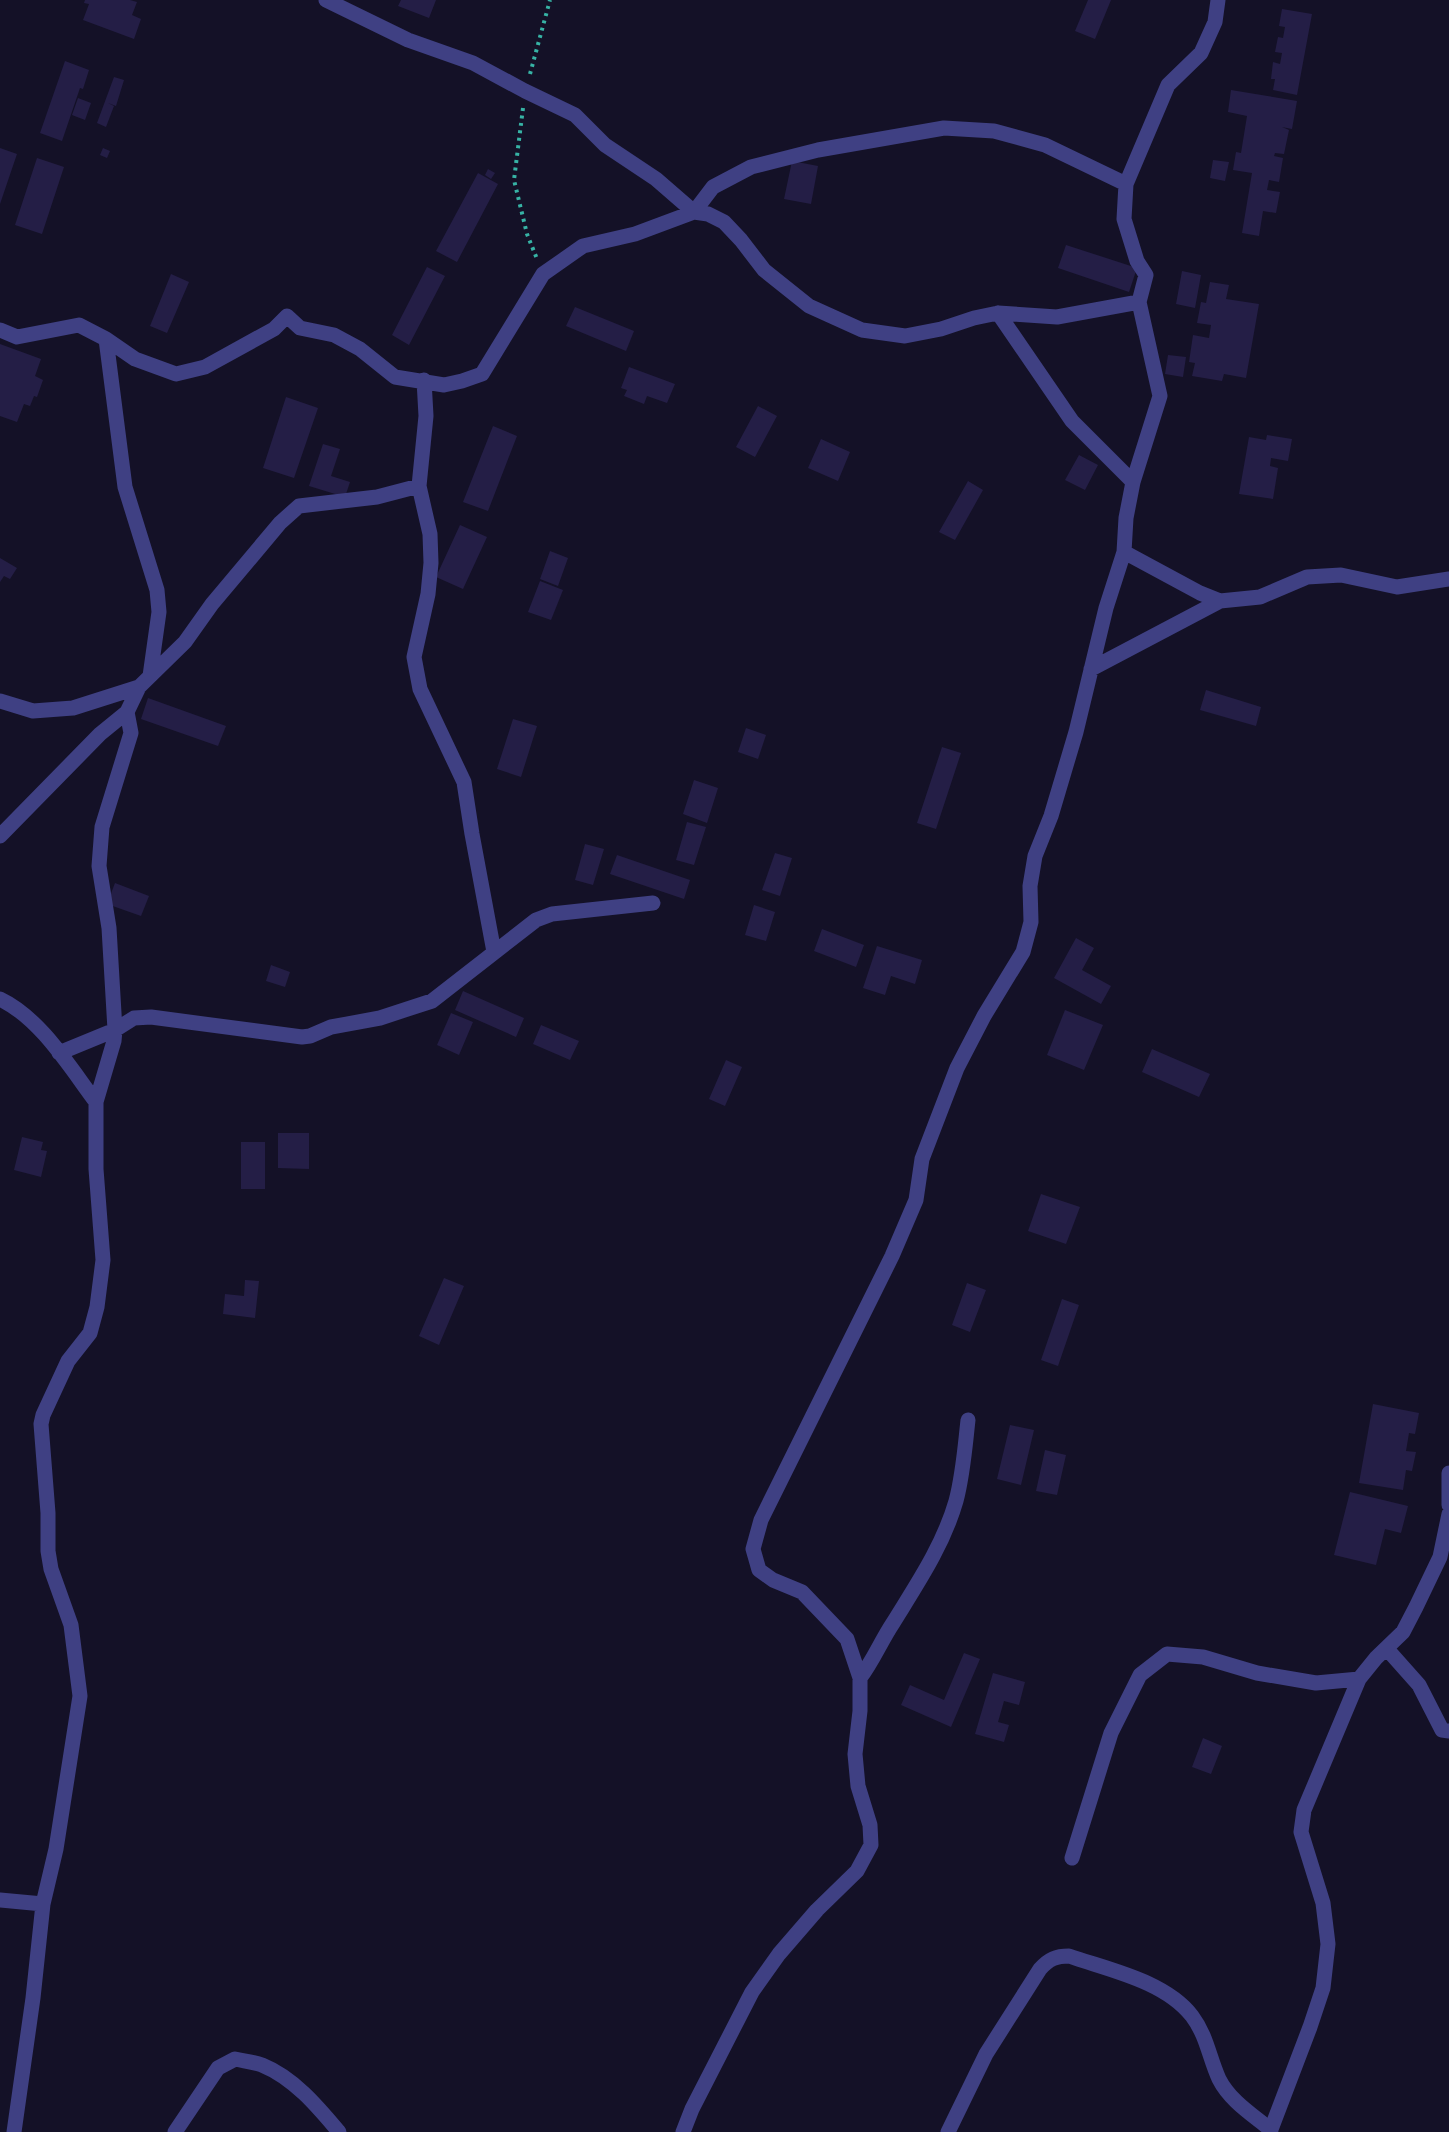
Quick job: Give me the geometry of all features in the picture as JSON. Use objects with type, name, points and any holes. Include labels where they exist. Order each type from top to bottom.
[{"type":"street","points":[[326,0],[408,40],[473,63],[575,115],[605,145],[656,179],[694,212]]},
{"type":"street","points":[[683,2132],[692,2109],[752,1992],[779,1954],[817,1910],[857,1871],[871,1845],[870,1825],[858,1786],[855,1754],[860,1711],[860,1678],[847,1639],[802,1592],[773,1580],[759,1570],[753,1549],[761,1520],[892,1256],[916,1200],[922,1159],[957,1068],[984,1016],[1023,952],[1031,922],[1030,886],[1035,856],[1058,795],[1076,732],[1106,608],[1124,552],[1126,518],[1133,482],[1160,396],[1139,302],[1146,275],[1137,261],[1124,219],[1126,184],[1168,85],[1201,53],[1215,22],[1218,0]]},
{"type":"street","points":[[694,212],[713,187],[751,167],[818,150],[944,128],[994,131],[1045,145],[1126,184]]},
{"type":"street","points":[[0,330],[17,337],[79,325],[106,339],[135,359],[176,374],[205,367],[273,330],[287,316],[300,328],[334,335],[360,350],[395,377],[444,385],[482,374],[543,274],[583,246],[635,234],[694,212],[708,214],[724,222],[764,270],[809,306],[862,330],[905,336],[941,329],[998,313],[1057,317],[1139,302]]},
{"type":"street","points":[[998,313],[1072,421],[1133,482]]},
{"type":"street","points":[[106,339],[125,487],[157,590],[159,612],[145,681]]},
{"type":"street","points":[[424,380],[426,416],[419,486],[430,534],[431,563],[428,594],[414,657],[420,689],[465,782],[473,845],[494,952]]},
{"type":"street","points":[[0,836],[100,734],[127,712],[145,681],[184,642],[212,604],[280,523],[299,506],[377,497],[419,486]]},
{"type":"street","points":[[1124,552],[1220,602]]},
{"type":"street","points":[[1091,669],[1220,602],[1260,597],[1307,577],[1341,575],[1397,587],[1449,579]]},
{"type":"street","points":[[0,701],[33,711],[73,708],[145,681]]},
{"type":"street","points":[[14,2132],[33,1998],[43,1904],[56,1849],[80,1696],[70,1624],[51,1569],[48,1551],[48,1513],[41,1424],[68,1361],[90,1333],[97,1307],[103,1260],[96,1169],[96,1102],[114,1041],[115,1030],[109,928],[99,866],[102,827],[131,733],[127,712]]},
{"type":"street","points":[[59,1053],[115,1030],[134,1018],[151,1017],[310,1036],[331,1027],[380,1018],[432,1000],[536,920],[552,914],[653,903]]},
{"type":"street","points":[[0,999],[14,1005],[29,1017],[96,1102]]},
{"type":"street","points":[[860,1678],[927,1569],[947,1527],[957,1499],[968,1420]]},
{"type":"street","points":[[1449,1473],[1449,1505]]},
{"type":"street","points":[[948,2132],[986,2054],[1040,1969],[1049,1959],[1061,1956],[1069,1956],[1136,1978],[1171,1998],[1191,2015],[1208,2044],[1220,2079],[1234,2099],[1271,2131],[1320,1997],[1328,1944],[1323,1903],[1301,1832],[1304,1810],[1359,1679],[1376,1658],[1403,1632],[1444,1554],[1449,1514]]},
{"type":"street","points":[[1387,1649],[1419,1685],[1442,1730],[1449,1731]]},
{"type":"street","points":[[1072,1858],[1111,1733],[1140,1675],[1167,1654],[1203,1657],[1257,1673],[1316,1683],[1359,1679]]},
{"type":"street","points":[[0,1900],[43,1904]]},
{"type":"street","points":[[175,2132],[218,2068],[235,2059],[262,2066],[290,2081],[317,2106],[339,2132]]},
{"type":"path","points":[[543,274],[527,234],[514,180],[525,91],[550,0]]},
{"type":"building","points":[[85,0],[137,2],[132,15],[141,19],[134,39],[83,20],[89,4],[84,3]]},
{"type":"building","points":[[401,0],[436,0],[429,18],[398,6]]},
{"type":"building","points":[[1088,0],[1111,0],[1095,39],[1075,31]]},
{"type":"building","points":[[1282,9],[1312,14],[1297,95],[1273,90],[1275,79],[1271,79],[1273,62],[1280,64],[1282,53],[1275,52],[1278,37],[1283,38],[1285,27],[1279,26]]},
{"type":"building","points":[[65,61],[89,70],[83,89],[80,88],[62,141],[40,133]]},
{"type":"building","points":[[114,77],[124,80],[116,106],[108,103],[114,106],[106,127],[97,123]]},
{"type":"building","points":[[1231,90],[1297,101],[1292,129],[1282,127],[1289,130],[1284,154],[1275,153],[1274,156],[1283,158],[1279,182],[1269,180],[1267,190],[1280,192],[1276,213],[1263,211],[1259,236],[1242,233],[1252,173],[1233,170],[1236,152],[1241,153],[1247,116],[1228,112]]},
{"type":"building","points":[[78,98],[91,103],[85,120],[72,115]]},
{"type":"building","points":[[0,148],[17,154],[0,204]]},
{"type":"building","points":[[103,148],[110,151],[107,158],[100,155]]},
{"type":"building","points":[[37,158],[64,167],[42,234],[15,225]]},
{"type":"building","points":[[1213,160],[1229,162],[1225,181],[1210,178]]},
{"type":"building","points":[[792,161],[818,166],[811,204],[784,199]]},
{"type":"building","points":[[488,169],[495,173],[491,179],[485,175]]},
{"type":"building","points":[[478,173],[498,184],[457,262],[436,251]]},
{"type":"building","points":[[1066,245],[1137,268],[1129,292],[1058,268]]},
{"type":"building","points":[[427,267],[445,276],[409,345],[392,335]]},
{"type":"building","points":[[1182,271],[1201,275],[1195,308],[1176,304]]},
{"type":"building","points":[[171,274],[189,282],[167,333],[150,326]]},
{"type":"building","points":[[1210,282],[1229,285],[1226,299],[1259,304],[1246,378],[1224,374],[1222,381],[1192,376],[1195,363],[1189,362],[1193,335],[1209,338],[1211,325],[1197,323],[1201,302],[1206,303]]},
{"type":"building","points":[[575,307],[634,331],[626,351],[566,326]]},
{"type":"building","points":[[0,344],[41,359],[35,376],[43,380],[37,397],[34,396],[30,406],[24,404],[17,422],[0,416]]},
{"type":"building","points":[[1168,355],[1186,357],[1183,377],[1165,374]]},
{"type":"building","points":[[629,367],[675,384],[667,403],[647,396],[644,404],[624,396],[627,390],[621,388]]},
{"type":"building","points":[[286,397],[318,408],[294,478],[263,468]]},
{"type":"building","points":[[758,406],[777,416],[755,457],[736,447]]},
{"type":"building","points":[[493,426],[517,436],[488,511],[463,502]]},
{"type":"building","points":[[1267,435],[1292,439],[1288,461],[1271,458],[1270,466],[1278,468],[1273,499],[1239,494],[1249,437],[1266,440]]},
{"type":"building","points":[[821,439],[850,452],[838,481],[808,468]]},
{"type":"building","points":[[323,444],[340,449],[331,476],[350,482],[345,497],[309,486]]},
{"type":"building","points":[[1079,455],[1098,465],[1085,490],[1065,480]]},
{"type":"building","points":[[968,481],[983,490],[955,540],[939,532]]},
{"type":"building","points":[[460,525],[487,537],[463,589],[436,577]]},
{"type":"building","points":[[550,551],[568,558],[558,586],[540,579]]},
{"type":"building","points":[[0,558],[17,568],[10,579],[4,576],[0,582]]},
{"type":"building","points":[[540,581],[563,590],[551,620],[528,612]]},
{"type":"building","points":[[1206,690],[1261,707],[1256,726],[1200,710]]},
{"type":"building","points":[[148,698],[226,726],[218,746],[141,719]]},
{"type":"building","points":[[513,719],[537,726],[521,777],[497,769]]},
{"type":"building","points":[[746,728],[766,735],[758,759],[738,752]]},
{"type":"building","points":[[942,747],[961,753],[936,829],[917,823]]},
{"type":"building","points":[[694,780],[718,788],[707,823],[683,814]]},
{"type":"building","points":[[687,822],[706,827],[694,865],[676,860]]},
{"type":"building","points":[[585,844],[604,849],[593,885],[575,880]]},
{"type":"building","points":[[775,853],[792,858],[780,896],[762,890]]},
{"type":"building","points":[[617,855],[690,880],[684,899],[610,874]]},
{"type":"building","points":[[115,883],[149,896],[141,916],[107,904]]},
{"type":"building","points":[[754,905],[775,912],[766,941],[745,935]]},
{"type":"building","points":[[822,929],[864,945],[856,967],[814,951]]},
{"type":"building","points":[[1076,938],[1094,948],[1082,970],[1111,986],[1101,1004],[1054,978]]},
{"type":"building","points":[[877,946],[922,960],[915,984],[891,976],[885,995],[863,988]]},
{"type":"building","points":[[271,965],[290,972],[285,987],[266,981]]},
{"type":"building","points":[[463,991],[524,1018],[516,1037],[455,1010]]},
{"type":"building","points":[[1065,1010],[1103,1025],[1084,1070],[1047,1055]]},
{"type":"building","points":[[451,1013],[473,1022],[459,1055],[437,1045]]},
{"type":"building","points":[[541,1025],[579,1041],[570,1060],[533,1044]]},
{"type":"building","points":[[1152,1049],[1210,1074],[1199,1097],[1142,1072]]},
{"type":"building","points":[[726,1060],[742,1067],[725,1106],[709,1099]]},
{"type":"building","points":[[278,1133],[309,1133],[309,1169],[278,1168]]},
{"type":"building","points":[[22,1137],[43,1142],[41,1150],[47,1151],[41,1177],[14,1170]]},
{"type":"building","points":[[241,1142],[265,1142],[265,1189],[241,1189]]},
{"type":"building","points":[[1041,1194],[1080,1207],[1066,1244],[1028,1231]]},
{"type":"building","points":[[444,1278],[464,1286],[439,1345],[419,1336]]},
{"type":"building","points":[[245,1280],[259,1281],[255,1318],[223,1314],[225,1294],[244,1296]]},
{"type":"building","points":[[967,1283],[986,1290],[970,1332],[952,1325]]},
{"type":"building","points":[[1062,1299],[1079,1305],[1058,1366],[1041,1360]]},
{"type":"building","points":[[1373,1404],[1419,1413],[1415,1434],[1409,1433],[1406,1451],[1416,1452],[1412,1471],[1406,1470],[1403,1490],[1359,1483]]},
{"type":"building","points":[[1010,1425],[1034,1430],[1021,1485],[997,1479]]},
{"type":"building","points":[[1045,1450],[1066,1455],[1057,1495],[1036,1491]]},
{"type":"building","points":[[1350,1492],[1408,1506],[1401,1533],[1385,1529],[1376,1565],[1334,1555]]},
{"type":"building","points":[[964,1653],[980,1659],[951,1727],[901,1705],[910,1685],[944,1700]]},
{"type":"building","points":[[993,1673],[1025,1682],[1019,1705],[1004,1701],[998,1722],[1009,1725],[1004,1742],[975,1734]]},
{"type":"building","points":[[1203,1738],[1222,1746],[1211,1774],[1192,1767]]}]
